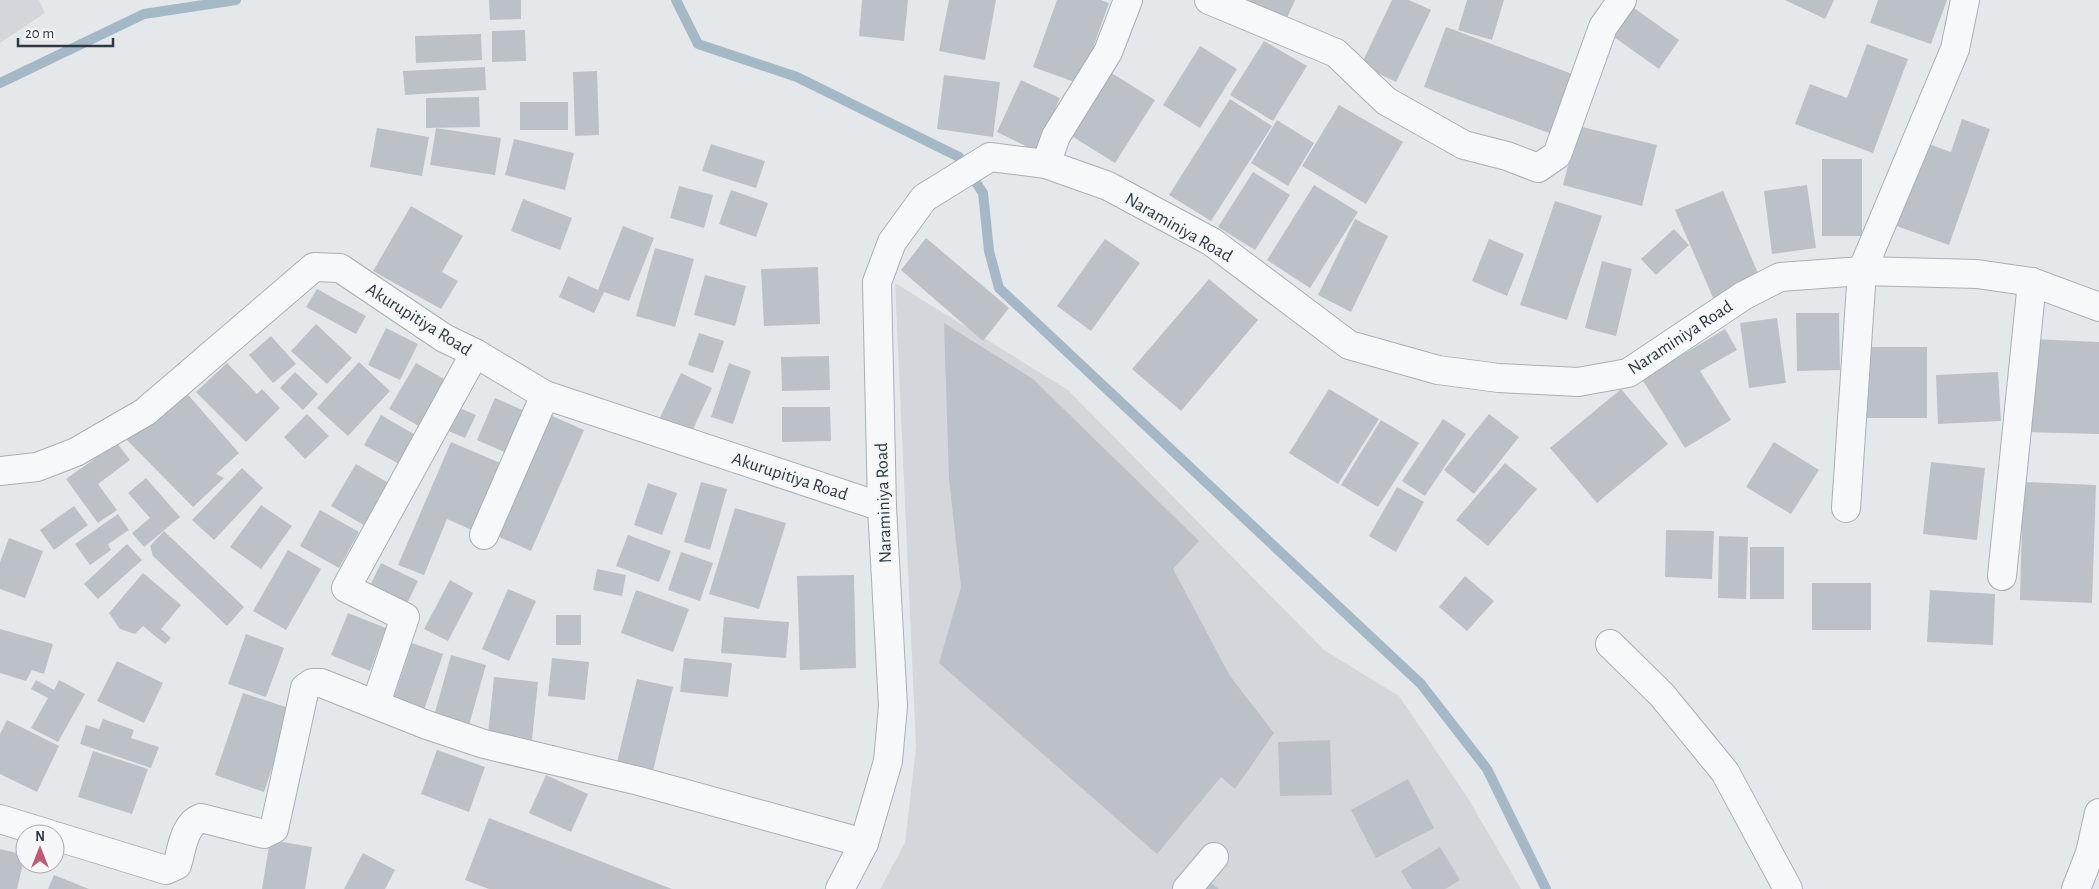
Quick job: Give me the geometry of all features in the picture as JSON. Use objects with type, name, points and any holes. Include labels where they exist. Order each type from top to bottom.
[{"type":"street","points":[[1046,164],[1056,136],[1108,52],[1128,0]]},
{"type":"street","points":[[1209,0],[1336,53],[1386,101],[1464,145],[1507,156],[1538,168],[1558,156],[1602,27],[1622,0]]},
{"type":"street","points":[[1846,508],[1862,271],[1955,48],[1965,0]]},
{"type":"street","name":"Naraminiya Road","points":[[840,889],[864,843],[888,761],[893,706],[882,507],[877,282],[892,242],[924,198],[990,157],[1046,164],[1108,186],[1212,242],[1348,345],[1421,367],[1438,370],[1499,378],[1578,382],[1628,373],[1743,296],[1780,277],[1862,271],[1977,274],[2032,282],[2099,307]]},
{"type":"street","name":"Akurupitiya Road","points":[[0,472],[37,467],[76,452],[145,412],[314,266],[340,268],[444,338],[475,353],[545,396],[882,507]]},
{"type":"street","points":[[2002,576],[2032,282]]},
{"type":"street","points":[[376,703],[405,617],[346,588],[475,353]]},
{"type":"street","points":[[484,535],[545,396]]},
{"type":"street","points":[[1610,644],[1662,695],[1725,772],[1788,889]]},
{"type":"street","points":[[65,839],[166,870],[178,865],[186,832],[194,820],[200,818],[264,834],[274,830],[305,688],[312,683],[321,683],[376,703],[427,725],[484,744],[639,781],[864,843]]},
{"type":"street","points":[[2076,889],[2090,852],[2099,813]]},
{"type":"street","points":[[0,819],[16,824]]},
{"type":"street","points":[[1187,889],[1214,857]]},
{"type":"shaded area","points":[[0,0],[39,0],[45,13],[0,43]]},
{"type":"shaded area","points":[[895,283],[1068,390],[1324,650],[1399,696],[1469,800],[1521,889],[880,889],[905,843],[916,747]]},
{"type":"building","points":[[489,0],[521,0],[521,19],[490,20]]},
{"type":"building","points":[[862,0],[908,0],[904,41],[859,36]]},
{"type":"building","points":[[949,0],[996,0],[985,60],[939,51]]},
{"type":"building","points":[[1057,0],[1101,0],[1109,3],[1080,84],[1033,67]]},
{"type":"building","points":[[1244,0],[1295,0],[1287,18]]},
{"type":"building","points":[[1392,0],[1409,0],[1431,10],[1396,82],[1361,65]]},
{"type":"building","points":[[1467,0],[1504,0],[1492,40],[1458,30]]},
{"type":"building","points":[[1785,0],[1834,0],[1825,19]]},
{"type":"building","points":[[1878,0],[1947,0],[1931,44],[1870,23]]},
{"type":"building","points":[[1634,8],[1679,40],[1659,69],[1614,37]]},
{"type":"building","points":[[1446,27],[1575,75],[1552,134],[1424,87]]},
{"type":"building","points":[[525,30],[526,61],[492,62],[492,31]]},
{"type":"building","points":[[481,34],[482,60],[416,63],[415,36]]},
{"type":"building","points":[[1264,41],[1307,66],[1273,121],[1230,95]]},
{"type":"building","points":[[1867,44],[1908,59],[1873,153],[1795,124],[1810,84],[1847,98]]},
{"type":"building","points":[[1200,46],[1237,69],[1200,128],[1163,105]]},
{"type":"building","points":[[485,67],[486,90],[405,95],[403,71]]},
{"type":"building","points":[[597,71],[599,135],[575,136],[573,72]]},
{"type":"building","points":[[1110,72],[1155,100],[1115,163],[1070,135]]},
{"type":"building","points":[[944,75],[1000,82],[993,137],[937,129]]},
{"type":"building","points":[[1021,80],[1060,98],[1036,151],[997,132]]},
{"type":"building","points":[[479,97],[480,127],[426,128],[426,98]]},
{"type":"building","points":[[1230,99],[1272,126],[1211,221],[1169,195]]},
{"type":"building","points":[[520,102],[568,102],[568,130],[520,130]]},
{"type":"building","points":[[1339,105],[1403,142],[1366,204],[1302,166]]},
{"type":"building","points":[[1962,119],[1990,129],[1949,245],[1894,225],[1923,142],[1951,152]]},
{"type":"building","points":[[1277,120],[1314,143],[1288,186],[1251,163]]},
{"type":"building","points":[[1578,126],[1657,145],[1642,206],[1563,185]]},
{"type":"building","points":[[377,128],[429,137],[422,176],[370,167]]},
{"type":"building","points":[[436,128],[501,138],[495,175],[430,165]]},
{"type":"building","points":[[514,139],[574,153],[565,190],[505,175]]},
{"type":"building","points":[[711,144],[765,161],[756,188],[702,171]]},
{"type":"building","points":[[1822,159],[1862,159],[1862,236],[1822,236]]},
{"type":"building","points":[[1253,172],[1290,195],[1255,250],[1218,227]]},
{"type":"building","points":[[1314,185],[1358,212],[1310,288],[1267,260]]},
{"type":"building","points":[[1807,185],[1816,248],[1772,254],[1764,191]]},
{"type":"building","points":[[679,186],[713,195],[704,228],[670,218]]},
{"type":"building","points":[[731,190],[768,203],[756,237],[719,224]]},
{"type":"building","points":[[1723,191],[1761,280],[1714,300],[1675,210]]},
{"type":"building","points":[[523,199],[572,218],[560,250],[511,231]]},
{"type":"building","points":[[1555,201],[1602,216],[1567,320],[1520,305]]},
{"type":"building","points":[[411,206],[463,236],[442,272],[458,281],[441,309],[373,271]]},
{"type":"building","points":[[1355,219],[1388,236],[1351,312],[1318,295]]},
{"type":"building","points":[[623,226],[654,238],[629,301],[604,292],[594,313],[559,297],[568,276],[598,290]]},
{"type":"building","points":[[1674,229],[1689,245],[1656,275],[1641,259]]},
{"type":"building","points":[[926,238],[1009,308],[983,341],[901,270]]},
{"type":"building","points":[[1105,239],[1140,263],[1091,331],[1057,306]]},
{"type":"building","points":[[1489,239],[1524,254],[1507,296],[1472,281]]},
{"type":"building","points":[[655,248],[694,259],[675,327],[636,316]]},
{"type":"building","points":[[1602,261],[1632,269],[1616,336],[1585,328]]},
{"type":"building","points":[[818,267],[820,324],[764,326],[761,269]]},
{"type":"building","points":[[705,275],[746,286],[735,326],[694,315]]},
{"type":"building","points":[[1209,279],[1258,320],[1181,411],[1132,369]]},
{"type":"building","points":[[317,289],[366,316],[356,334],[306,307]]},
{"type":"building","points":[[1796,313],[1839,313],[1840,370],[1797,371]]},
{"type":"building","points":[[1777,318],[1786,383],[1749,388],[1740,323]]},
{"type":"building","points":[[944,323],[1033,379],[1199,541],[1173,569],[1230,676],[1274,733],[1235,789],[1221,777],[1157,854],[939,663],[961,587],[949,479]]},
{"type":"building","points":[[316,324],[352,358],[327,384],[291,351]]},
{"type":"building","points":[[386,328],[418,344],[400,380],[368,365]]},
{"type":"building","points":[[1725,329],[1737,350],[1700,371],[1731,420],[1685,448],[1642,379]]},
{"type":"building","points":[[699,333],[724,341],[713,373],[688,365]]},
{"type":"building","points":[[271,336],[296,364],[273,383],[249,355]]},
{"type":"building","points":[[2031,339],[2099,342],[2099,434],[2027,432]]},
{"type":"building","points":[[1860,347],[1927,347],[1927,418],[1860,418]]},
{"type":"building","points":[[829,356],[830,390],[782,391],[781,357]]},
{"type":"building","points":[[359,362],[390,391],[348,436],[317,408]]},
{"type":"building","points":[[227,363],[257,394],[262,389],[280,408],[246,442],[196,392]]},
{"type":"building","points":[[416,363],[451,383],[424,429],[389,409]]},
{"type":"building","points":[[729,363],[751,371],[733,424],[711,417]]},
{"type":"building","points":[[295,372],[318,394],[303,410],[280,388]]},
{"type":"building","points":[[1998,372],[2001,421],[1938,424],[1936,375]]},
{"type":"building","points":[[681,373],[712,388],[689,438],[657,424]]},
{"type":"building","points":[[183,389],[239,453],[216,474],[224,478],[193,507],[126,439]]},
{"type":"building","points":[[1329,389],[1379,419],[1338,484],[1289,453]]},
{"type":"building","points":[[1621,389],[1668,444],[1597,503],[1550,448]]},
{"type":"building","points":[[495,398],[527,412],[509,454],[477,440]]},
{"type":"building","points":[[457,407],[476,415],[465,438],[446,430]]},
{"type":"building","points":[[782,407],[830,407],[831,441],[782,442]]},
{"type":"building","points":[[307,414],[329,436],[305,459],[284,437]]},
{"type":"building","points":[[1489,414],[1519,437],[1474,494],[1444,470]]},
{"type":"building","points":[[381,415],[419,437],[403,466],[364,445]]},
{"type":"building","points":[[550,415],[584,430],[531,551],[497,536]]},
{"type":"building","points":[[1443,419],[1466,434],[1425,496],[1402,481]]},
{"type":"building","points":[[1381,420],[1419,443],[1378,507],[1341,485]]},
{"type":"building","points":[[451,442],[505,465],[476,532],[447,519],[424,575],[398,565]]},
{"type":"building","points":[[1774,442],[1819,470],[1791,514],[1746,487]]},
{"type":"building","points":[[117,443],[130,460],[98,484],[117,510],[98,523],[66,479]]},
{"type":"building","points":[[1931,462],[1985,468],[1977,540],[1923,534]]},
{"type":"building","points":[[1505,463],[1537,489],[1488,546],[1456,520]]},
{"type":"building","points":[[356,464],[392,485],[367,527],[331,506]]},
{"type":"building","points":[[242,468],[263,488],[214,540],[192,520]]},
{"type":"building","points":[[146,478],[180,517],[144,547],[132,533],[150,518],[128,493]]},
{"type":"building","points":[[701,482],[727,489],[710,550],[684,542]]},
{"type":"building","points":[[2023,482],[2096,485],[2092,603],[2020,600]]},
{"type":"building","points":[[648,483],[677,493],[662,535],[634,525]]},
{"type":"building","points":[[1397,487],[1424,502],[1396,552],[1369,536]]},
{"type":"building","points":[[261,505],[292,526],[261,569],[230,547]]},
{"type":"building","points":[[74,506],[88,525],[54,550],[40,530]]},
{"type":"building","points":[[735,508],[786,523],[759,609],[709,594]]},
{"type":"building","points":[[320,510],[359,532],[339,568],[300,546]]},
{"type":"building","points":[[118,514],[129,530],[108,544],[111,550],[90,565],[75,544]]},
{"type":"building","points":[[1666,530],[1714,531],[1712,579],[1665,577]]},
{"type":"building","points":[[164,531],[244,607],[227,626],[153,556],[150,546]]},
{"type":"building","points":[[628,535],[671,551],[659,582],[616,566]]},
{"type":"building","points":[[1719,536],[1748,537],[1746,599],[1718,598]]},
{"type":"building","points":[[9,538],[43,551],[25,598],[0,589],[0,562]]},
{"type":"building","points":[[127,544],[142,560],[98,599],[84,584]]},
{"type":"building","points":[[1750,547],[1784,547],[1784,599],[1750,599]]},
{"type":"building","points":[[288,550],[321,569],[286,630],[253,611]]},
{"type":"building","points":[[681,552],[713,563],[700,601],[668,590]]},
{"type":"building","points":[[381,563],[418,581],[404,610],[367,592]]},
{"type":"building","points":[[597,569],[626,575],[622,596],[593,590]]},
{"type":"building","points":[[143,573],[181,605],[161,629],[171,638],[165,644],[143,626],[135,634],[120,629],[109,613]]},
{"type":"building","points":[[854,575],[856,668],[800,670],[797,576]]},
{"type":"building","points":[[1465,576],[1494,601],[1467,631],[1439,607]]},
{"type":"building","points":[[450,580],[473,593],[448,641],[424,629]]},
{"type":"building","points":[[1812,583],[1871,583],[1871,630],[1812,630]]},
{"type":"building","points":[[508,589],[536,601],[509,661],[482,649]]},
{"type":"building","points":[[636,590],[689,609],[673,652],[621,633]]},
{"type":"building","points":[[1930,590],[1995,594],[1993,645],[1927,642]]},
{"type":"building","points":[[348,613],[386,628],[370,671],[331,655]]},
{"type":"building","points":[[556,615],[581,615],[581,645],[556,645]]},
{"type":"building","points":[[724,617],[789,622],[786,658],[721,653]]},
{"type":"building","points":[[0,629],[53,644],[44,674],[32,670],[26,681],[0,673]]},
{"type":"building","points":[[246,634],[284,648],[266,697],[228,684]]},
{"type":"building","points":[[412,643],[443,654],[424,710],[393,700]]},
{"type":"building","points":[[451,655],[486,665],[469,725],[434,716]]},
{"type":"building","points":[[552,658],[589,662],[585,700],[548,696]]},
{"type":"building","points":[[684,658],[732,663],[728,697],[680,692]]},
{"type":"building","points":[[117,661],[163,683],[144,723],[97,701]]},
{"type":"building","points":[[494,677],[538,682],[531,749],[487,744]]},
{"type":"building","points":[[637,679],[673,687],[653,771],[617,762]]},
{"type":"building","points":[[36,680],[54,690],[59,680],[85,694],[58,742],[31,728],[48,698],[31,689]]},
{"type":"building","points":[[243,693],[292,709],[264,792],[215,775]]},
{"type":"building","points":[[103,719],[134,730],[131,738],[159,747],[151,768],[80,744],[86,725],[99,729]]},
{"type":"building","points":[[7,720],[59,746],[37,792],[0,774],[0,734]]},
{"type":"building","points":[[1330,740],[1332,795],[1280,796],[1278,742]]},
{"type":"building","points":[[437,750],[485,767],[469,812],[421,794]]},
{"type":"building","points":[[93,751],[148,769],[132,814],[78,797]]},
{"type":"building","points":[[546,775],[588,794],[571,832],[529,813]]},
{"type":"building","points":[[1408,779],[1434,828],[1376,858],[1351,810]]},
{"type":"building","points":[[489,818],[672,889],[489,889],[465,880]]},
{"type":"building","points":[[270,840],[312,847],[305,889],[262,889]]},
{"type":"building","points":[[1440,847],[1460,880],[1445,889],[1412,889],[1401,871]]},
{"type":"building","points":[[0,849],[15,853],[15,874],[21,874],[17,889],[0,889]]},
{"type":"building","points":[[363,853],[395,870],[385,889],[344,889]]},
{"type":"building","points":[[54,875],[89,889],[48,889]]},
{"type":"building","points":[[1210,882],[1219,889],[1204,889]]},
{"type":"waterway","points":[[0,83],[144,14],[236,0]]},
{"type":"waterway","points":[[676,0],[698,44],[797,77],[959,157],[983,193],[989,251],[999,288],[1421,684],[1487,769],[1546,889]]}]
